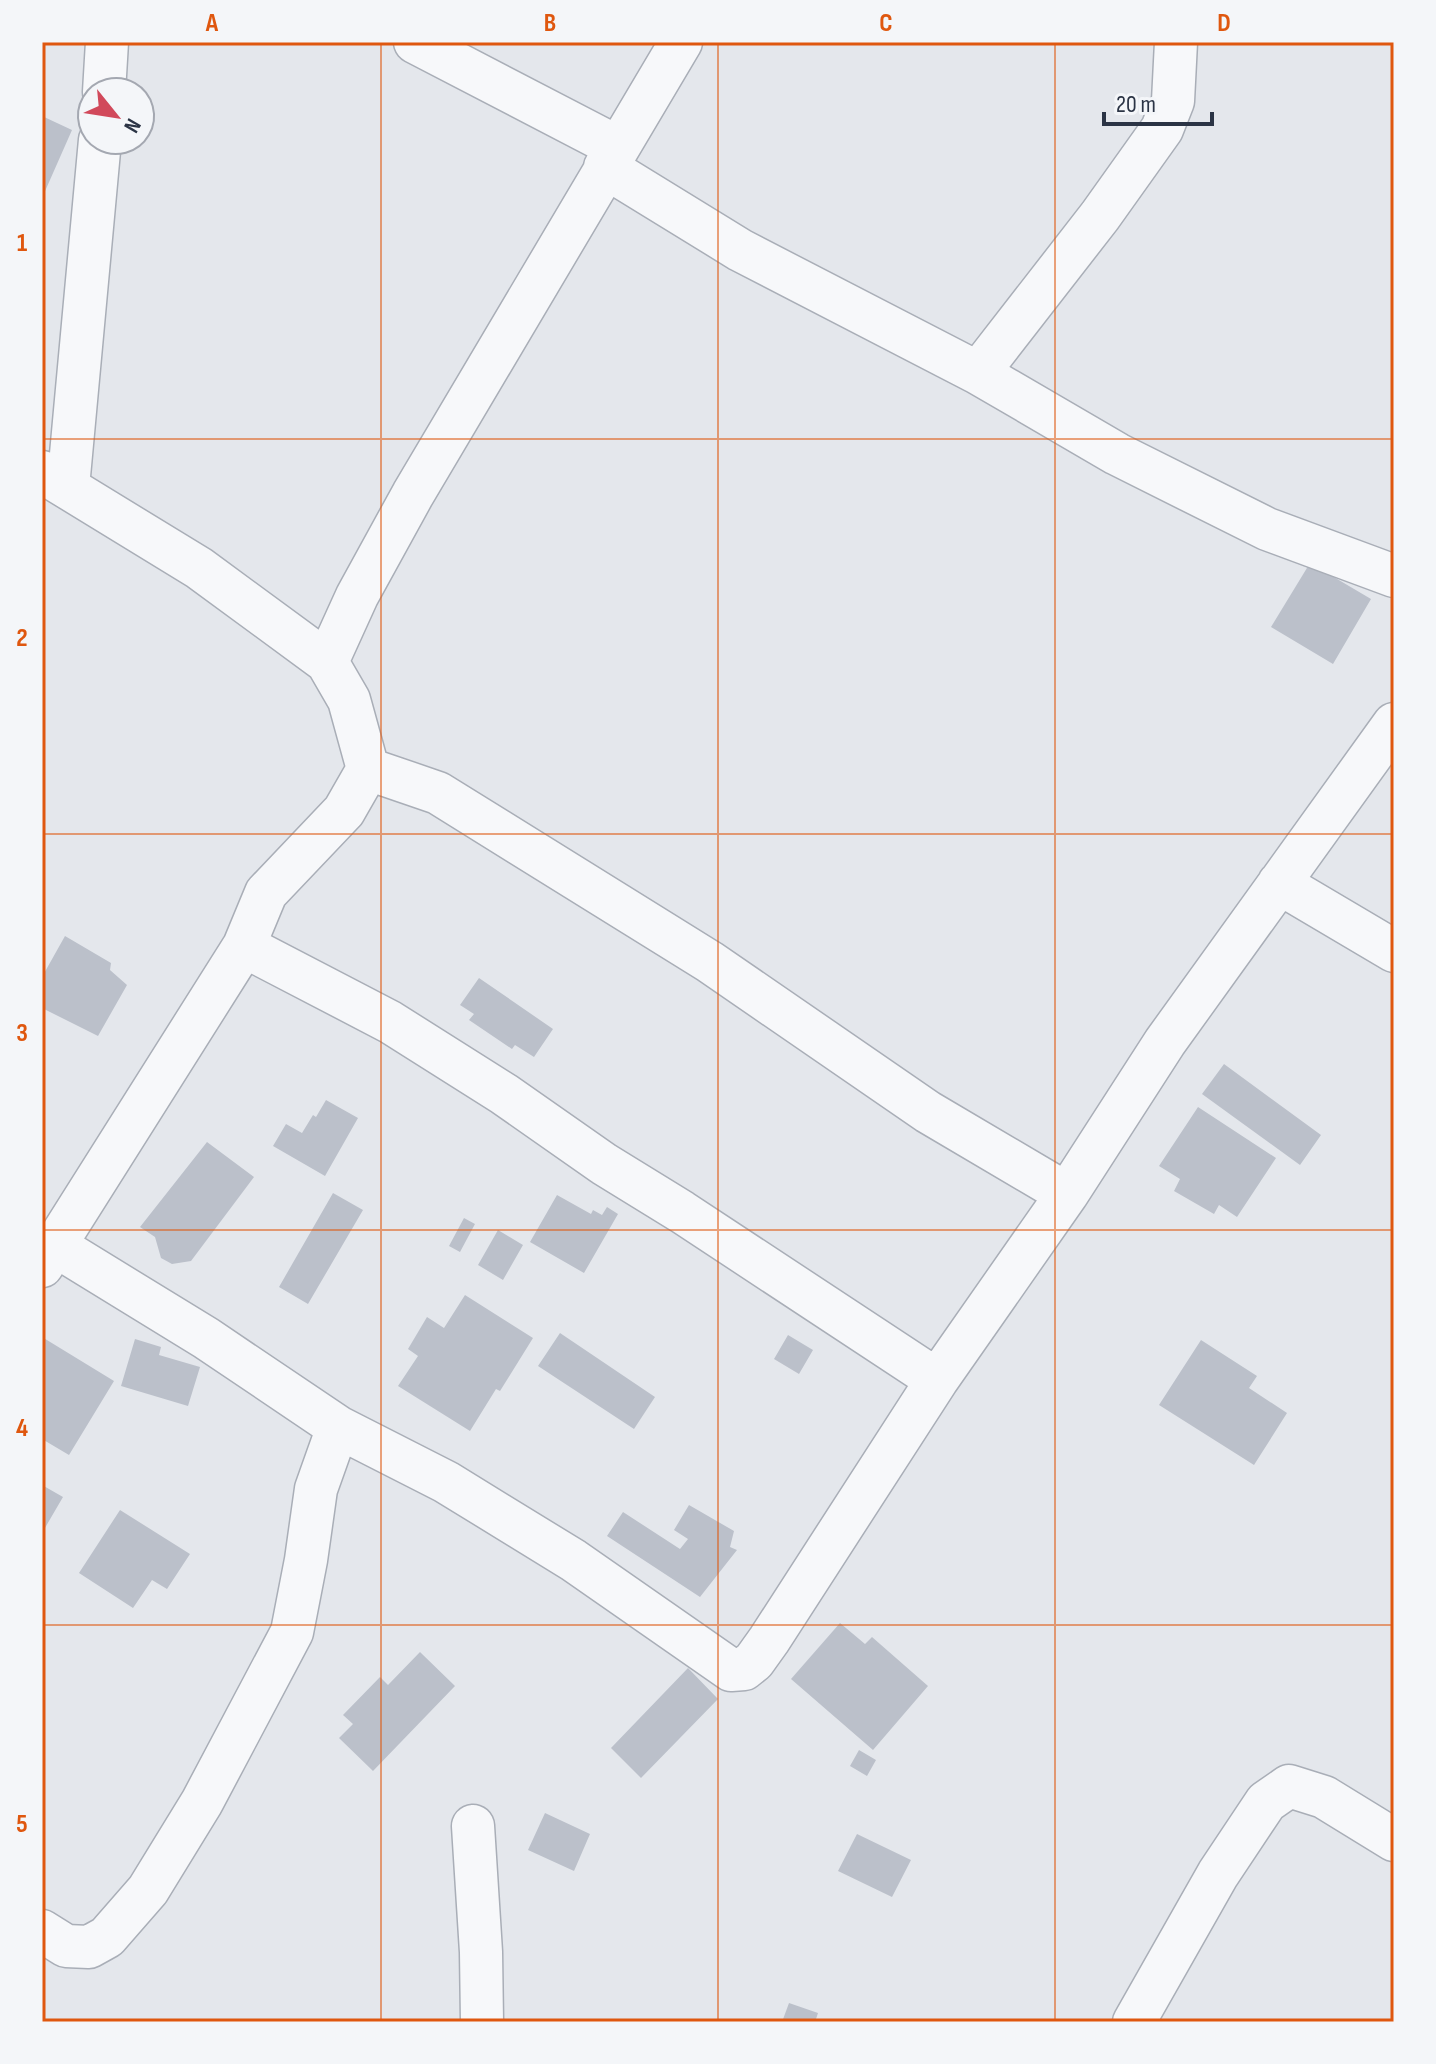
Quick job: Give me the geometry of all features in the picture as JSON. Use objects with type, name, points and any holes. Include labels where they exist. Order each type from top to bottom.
[{"type":"street","points":[[105,76],[107,42]]},
{"type":"street","points":[[415,42],[611,157],[740,250],[978,373],[1117,454],[1267,529],[1394,576]]},
{"type":"street","points":[[327,662],[357,596],[413,494],[681,42]]},
{"type":"street","points":[[978,373],[1100,216],[1162,129],[1173,101],[1176,42]]},
{"type":"street","points":[[98,156],[55,480],[199,568],[327,662],[349,700],[368,769],[344,811],[266,893],[244,946],[49,1256],[206,1338],[338,1427],[446,1482],[561,1552],[731,1670],[744,1669],[769,1640],[937,1380],[1067,1194],[1165,1042],[1394,724]]},
{"type":"street","points":[[368,769],[438,793],[710,962],[928,1112],[1067,1194]]},
{"type":"street","points":[[1279,883],[1394,951]]},
{"type":"street","points":[[244,946],[390,1022],[937,1380]]},
{"type":"street","points":[[42,1931],[66,1946],[89,1947],[107,1937],[148,1890],[202,1802],[292,1632],[316,1489],[338,1427]]},
{"type":"street","points":[[1134,2022],[1218,1874],[1266,1802],[1289,1786],[1324,1797],[1394,1840]]},
{"type":"street","points":[[473,1826],[482,2022]]},
{"type":"building","points":[[42,116],[72,130],[42,198]]},
{"type":"building","points":[[1310,563],[1371,599],[1333,664],[1271,627]]},
{"type":"building","points":[[65,936],[111,963],[110,970],[127,985],[98,1036],[42,1008],[42,977]]},
{"type":"building","points":[[479,978],[553,1029],[534,1057],[515,1045],[512,1049],[469,1020],[474,1014],[460,1005]]},
{"type":"building","points":[[1224,1064],[1321,1135],[1300,1165],[1202,1094]]},
{"type":"building","points":[[326,1100],[358,1118],[325,1176],[273,1146],[286,1124],[302,1133]]},
{"type":"building","points":[[1198,1107],[1276,1158],[1237,1217],[1219,1205],[1214,1214],[1174,1191],[1180,1179],[1159,1166]]},
{"type":"building","points":[[207,1142],[254,1177],[191,1261],[172,1264],[161,1258],[155,1237],[140,1227]]},
{"type":"building","points":[[333,1193],[363,1210],[308,1304],[279,1287]]},
{"type":"building","points":[[557,1195],[591,1214],[593,1210],[602,1215],[607,1207],[618,1214],[584,1273],[530,1242]]},
{"type":"building","points":[[464,1218],[475,1224],[460,1252],[449,1246]]},
{"type":"building","points":[[498,1230],[523,1245],[503,1280],[478,1265]]},
{"type":"building","points":[[465,1295],[533,1338],[500,1391],[496,1389],[470,1431],[398,1386],[418,1356],[408,1349],[427,1317],[444,1328]]},
{"type":"building","points":[[560,1333],[655,1397],[634,1429],[538,1366]]},
{"type":"building","points":[[788,1335],[813,1350],[799,1374],[774,1359]]},
{"type":"building","points":[[42,1337],[114,1381],[69,1455],[42,1439]]},
{"type":"building","points":[[135,1339],[161,1347],[159,1355],[200,1367],[188,1406],[121,1386]]},
{"type":"building","points":[[1201,1340],[1257,1376],[1249,1388],[1287,1413],[1254,1465],[1159,1405]]},
{"type":"building","points":[[42,1485],[63,1497],[42,1533]]},
{"type":"building","points":[[689,1505],[734,1531],[730,1547],[737,1550],[700,1597],[607,1536],[623,1512],[680,1549],[688,1539],[674,1530]]},
{"type":"building","points":[[120,1510],[190,1554],[167,1589],[152,1580],[133,1608],[79,1573]]},
{"type":"building","points":[[840,1623],[865,1644],[872,1637],[928,1686],[873,1750],[791,1679]]},
{"type":"building","points":[[420,1652],[455,1686],[373,1771],[339,1738],[353,1724],[343,1715],[380,1677],[388,1685]]},
{"type":"building","points":[[688,1668],[718,1699],[641,1778],[611,1748]]},
{"type":"building","points":[[859,1750],[876,1760],[867,1776],[850,1766]]},
{"type":"building","points":[[545,1813],[590,1834],[574,1871],[528,1850]]},
{"type":"building","points":[[857,1834],[911,1860],[892,1897],[838,1871]]},
{"type":"building","points":[[789,2003],[818,2013],[815,2022],[782,2022]]}]
